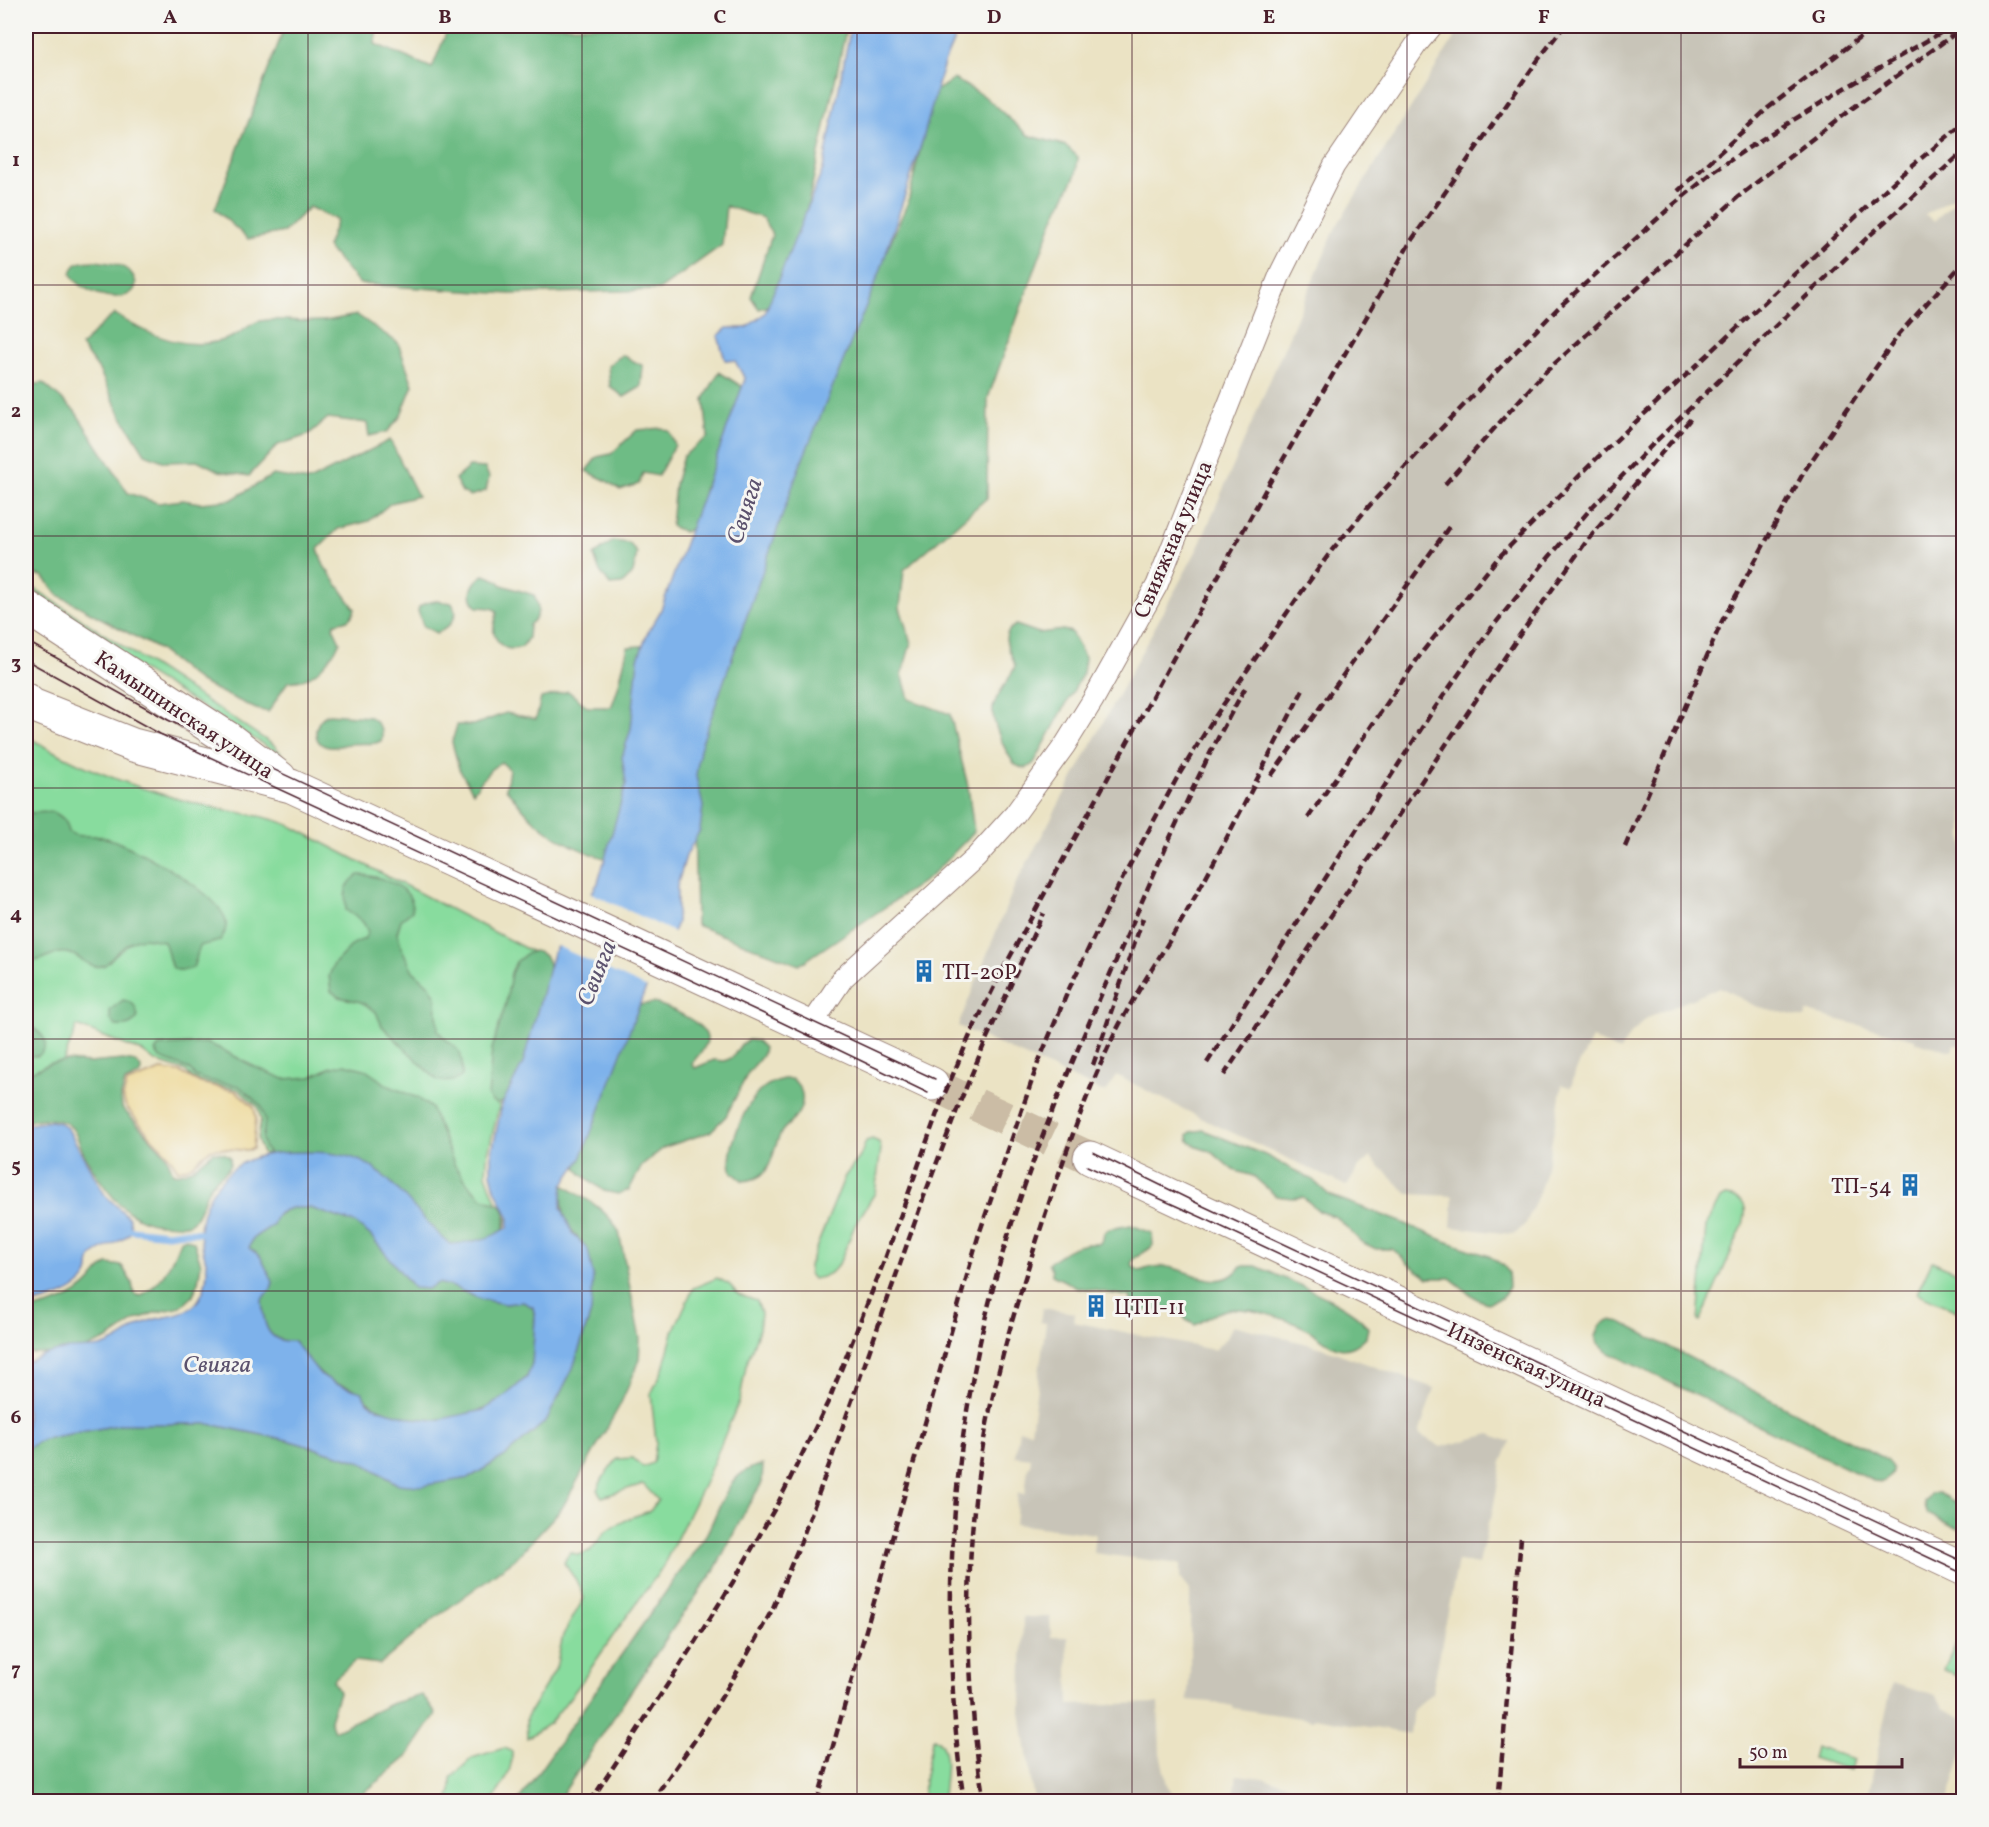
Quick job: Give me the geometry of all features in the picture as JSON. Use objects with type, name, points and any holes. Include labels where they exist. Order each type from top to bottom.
[{"type":"main road","name":"Камышинская улица","points":[[26,608],[226,737],[291,786]]},
{"type":"main road","name":"Камышинская улица","points":[[26,700],[32,705],[133,745],[291,786]]},
{"type":"main road","points":[[291,786],[932,1084]]},
{"type":"main road","name":"Инзенская улица","points":[[1090,1158],[1964,1569]]},
{"type":"street","name":"Свияжная улица","points":[[810,1027],[843,978],[976,857],[1015,814],[1076,727],[1157,585],[1281,272],[1334,166],[1416,45],[1432,26]]},
{"type":"shaded area","points":[[1464,26],[1964,26],[1963,192],[1925,215],[1934,221],[1963,194],[1963,1047],[1954,1044],[1952,1051],[1915,1042],[1915,1039],[1807,1012],[1805,1018],[1755,1006],[1720,987],[1647,1018],[1629,1036],[1620,1051],[1592,1039],[1576,1070],[1571,1087],[1562,1085],[1547,1167],[1538,1195],[1526,1223],[1516,1233],[1511,1234],[1451,1227],[1453,1196],[1408,1194],[1370,1157],[1358,1168],[1347,1186],[1205,1120],[1116,1075],[1106,1093],[958,1026],[1015,885],[1198,548],[1336,227],[1458,32]]},
{"type":"shaded area","points":[[1042,1308],[1075,1313],[1074,1322],[1214,1350],[1227,1337],[1233,1325],[1323,1348],[1434,1388],[1419,1434],[1441,1447],[1490,1434],[1510,1442],[1502,1462],[1491,1519],[1489,1519],[1479,1564],[1458,1561],[1432,1693],[1413,1710],[1410,1734],[1187,1700],[1190,1672],[1190,1591],[1180,1579],[1180,1564],[1093,1553],[1095,1534],[1015,1524],[1018,1493],[1025,1494],[1031,1458],[1015,1456],[1019,1430],[1031,1431],[1046,1323],[1040,1322]]},
{"type":"shaded area","points":[[1023,1617],[1050,1617],[1051,1637],[1067,1637],[1069,1705],[1158,1703],[1160,1753],[1167,1785],[1174,1795],[1195,1801],[1034,1801],[1021,1713]]},
{"type":"shaded area","points":[[1892,1683],[1936,1696],[1945,1709],[1963,1718],[1963,1751],[1948,1801],[1867,1801]]},
{"type":"shaded area","points":[[1237,1775],[1262,1778],[1315,1791],[1336,1801],[1233,1801]]},
{"type":"green space","points":[[285,26],[377,26],[375,44],[432,68],[449,26],[847,26],[799,245],[779,303],[759,309],[751,297],[772,235],[763,218],[726,206],[722,245],[659,290],[510,294],[360,284],[327,247],[337,220],[309,207],[284,232],[248,239],[215,209]]},
{"type":"green space","points":[[954,79],[984,96],[1028,135],[1066,146],[1078,157],[1076,174],[1053,220],[988,398],[987,498],[904,570],[900,608],[911,643],[902,674],[909,699],[950,714],[968,786],[974,832],[930,877],[799,965],[696,925],[693,755],[816,412],[908,202],[933,93]]},
{"type":"green space","points":[[87,261],[124,267],[136,282],[133,291],[125,296],[117,297],[98,294],[82,286],[71,274],[74,266]]},
{"type":"green space","points":[[115,314],[156,335],[186,343],[201,344],[232,337],[260,321],[325,321],[357,315],[398,343],[413,385],[400,417],[387,432],[369,436],[367,423],[328,418],[308,435],[278,445],[249,476],[219,471],[199,461],[165,462],[145,454],[120,414],[99,370],[81,346]]},
{"type":"green space","points":[[622,355],[643,366],[641,387],[624,397],[610,386],[608,366]]},
{"type":"green space","points":[[719,372],[746,389],[720,458],[704,488],[701,525],[684,532],[671,526],[675,484],[683,456],[708,437],[704,399]]},
{"type":"green space","points":[[43,383],[75,411],[128,493],[158,503],[183,500],[200,503],[231,500],[273,475],[309,481],[390,440],[418,496],[391,503],[369,521],[338,529],[318,549],[324,566],[355,609],[348,620],[335,623],[333,627],[340,642],[326,662],[307,678],[288,682],[268,712],[256,709],[200,682],[158,649],[58,595],[43,576],[26,573],[26,386]]},
{"type":"green space","points":[[662,428],[669,431],[675,445],[658,476],[643,473],[639,484],[620,490],[586,471],[597,457],[611,454],[637,430]]},
{"type":"green space","points":[[469,467],[485,468],[489,477],[486,491],[470,496],[462,492],[455,479]]},
{"type":"green space","points":[[613,541],[629,543],[637,553],[633,573],[622,584],[610,585],[599,570],[594,555]]},
{"type":"green space","points":[[484,575],[497,580],[502,585],[534,595],[538,607],[537,615],[529,625],[528,638],[522,647],[511,649],[501,644],[494,631],[497,611],[492,608],[477,607],[474,602],[472,589],[476,581]]},
{"type":"green space","points":[[26,583],[275,746],[284,757],[119,656],[26,586]]},
{"type":"green space","points":[[436,601],[452,603],[456,613],[449,625],[436,633],[423,626],[418,611],[419,607],[425,603]]},
{"type":"green space","points":[[1016,625],[1039,633],[1063,630],[1071,632],[1085,658],[1083,673],[1034,763],[1027,768],[1018,766],[1011,759],[1000,737],[993,714],[997,697],[1015,666],[1006,639],[1010,629]]},
{"type":"green space","points":[[651,645],[619,862],[574,847],[535,821],[506,789],[509,769],[501,762],[490,770],[473,792],[459,769],[452,742],[457,725],[474,725],[506,713],[536,719],[541,698],[568,691],[588,707],[611,707],[628,647]]},
{"type":"green space","points":[[329,714],[370,717],[380,727],[381,741],[334,747],[324,746],[319,742],[316,732],[319,722]]},
{"type":"green space","points":[[26,736],[68,759],[136,786],[182,800],[260,816],[291,826],[542,957],[501,1099],[487,1157],[486,1174],[495,1199],[507,1219],[506,1225],[500,1230],[279,1150],[264,1154],[258,1140],[261,1120],[258,1107],[238,1089],[202,1082],[191,1077],[186,1071],[155,1061],[143,1052],[77,1026],[55,1083],[26,1090]]},
{"type":"green space","points":[[53,812],[64,820],[72,834],[102,837],[119,843],[149,857],[184,878],[201,890],[223,915],[225,933],[219,941],[200,946],[193,968],[184,970],[173,968],[164,942],[148,938],[132,941],[106,964],[100,966],[91,965],[71,954],[64,953],[26,961],[26,813]]},
{"type":"green space","points":[[358,875],[375,877],[394,884],[408,895],[412,902],[412,911],[401,920],[397,933],[413,971],[430,986],[436,997],[438,1031],[460,1053],[462,1076],[456,1080],[437,1080],[382,1026],[376,1012],[361,1002],[339,997],[331,991],[329,976],[334,964],[353,944],[364,939],[368,933],[362,921],[346,910],[347,886]]},
{"type":"green space","points":[[534,951],[546,957],[549,967],[546,1002],[539,1037],[506,1101],[497,1104],[488,1096],[492,1049],[506,1003],[511,973],[516,962]]},
{"type":"green space","points":[[123,1000],[134,1005],[138,1017],[128,1025],[116,1026],[110,1019],[110,1010]]},
{"type":"green space","points":[[654,1003],[686,1017],[706,1034],[705,1047],[692,1064],[695,1068],[714,1060],[725,1061],[733,1057],[739,1047],[748,1040],[757,1041],[764,1048],[762,1056],[748,1073],[726,1116],[710,1132],[665,1147],[642,1165],[629,1190],[618,1194],[604,1191],[581,1174],[576,1161],[638,1005]]},
{"type":"green space","points":[[26,1023],[44,1038],[45,1046],[38,1056],[26,1056]]},
{"type":"green space","points":[[206,1043],[284,1079],[311,1077],[329,1068],[345,1064],[364,1069],[389,1086],[418,1098],[431,1108],[455,1166],[469,1185],[483,1198],[501,1205],[505,1213],[505,1227],[498,1234],[457,1251],[277,1163],[265,1149],[262,1140],[265,1120],[261,1106],[239,1086],[195,1076],[189,1069],[160,1058],[155,1051],[159,1046]]},
{"type":"green space","points":[[123,1060],[135,1062],[142,1071],[140,1075],[125,1082],[121,1096],[122,1108],[166,1155],[173,1173],[189,1170],[213,1152],[224,1153],[230,1157],[229,1167],[212,1184],[198,1213],[189,1224],[162,1224],[136,1217],[115,1200],[106,1189],[82,1151],[75,1132],[70,1126],[48,1119],[26,1122],[26,1074],[51,1063]]},
{"type":"green space","points":[[783,1079],[792,1079],[797,1083],[802,1093],[802,1104],[798,1114],[781,1133],[766,1170],[753,1179],[743,1181],[732,1172],[730,1163],[738,1128],[749,1105],[762,1089]]},
{"type":"green space","points":[[1203,1130],[1265,1155],[1313,1180],[1329,1195],[1489,1256],[1504,1266],[1508,1272],[1509,1287],[1502,1298],[1487,1303],[1477,1299],[1450,1278],[1428,1278],[1392,1249],[1376,1249],[1361,1242],[1336,1217],[1319,1211],[1303,1197],[1276,1196],[1253,1176],[1233,1170],[1212,1152],[1197,1147],[1189,1141],[1188,1135],[1191,1132]]},
{"type":"green space","points":[[872,1139],[879,1142],[881,1149],[875,1193],[855,1225],[839,1264],[832,1272],[813,1279],[809,1274],[809,1266],[845,1176],[860,1157],[866,1141]]},
{"type":"green space","points":[[563,1185],[602,1210],[619,1232],[640,1339],[639,1362],[620,1405],[562,1508],[515,1559],[435,1618],[380,1664],[355,1661],[333,1680],[339,1692],[330,1720],[334,1731],[393,1703],[422,1695],[436,1714],[407,1757],[365,1792],[360,1801],[26,1801],[26,1449],[43,1439],[124,1424],[209,1424],[287,1440],[362,1462],[397,1484],[469,1478],[505,1456],[546,1421],[573,1368],[591,1312],[588,1249],[574,1234],[566,1220]]},
{"type":"green space","points":[[1725,1196],[1741,1201],[1745,1208],[1745,1219],[1700,1322],[1698,1321],[1706,1226],[1720,1199]]},
{"type":"green space","points":[[292,1208],[310,1208],[355,1223],[370,1235],[407,1281],[427,1289],[438,1283],[452,1286],[480,1299],[505,1304],[523,1302],[533,1307],[534,1342],[528,1375],[497,1401],[482,1410],[448,1419],[430,1420],[394,1414],[378,1408],[355,1389],[335,1383],[323,1375],[312,1365],[294,1341],[277,1339],[268,1329],[263,1316],[262,1299],[271,1289],[273,1282],[260,1256],[249,1248],[253,1238],[264,1230],[275,1217]]},
{"type":"green space","points":[[1131,1225],[1152,1233],[1153,1245],[1132,1262],[1133,1267],[1140,1271],[1148,1268],[1169,1267],[1218,1280],[1234,1274],[1241,1266],[1256,1266],[1317,1293],[1348,1310],[1368,1328],[1366,1337],[1356,1345],[1340,1348],[1332,1346],[1294,1323],[1268,1314],[1241,1309],[1224,1311],[1195,1325],[1186,1320],[1180,1310],[1150,1309],[1139,1313],[1130,1312],[1131,1297],[1077,1287],[1052,1275],[1048,1264],[1059,1255],[1084,1244],[1099,1244],[1104,1233],[1109,1229]]},
{"type":"green space","points":[[186,1238],[194,1242],[201,1264],[193,1296],[181,1307],[136,1320],[108,1339],[79,1351],[63,1354],[26,1353],[26,1311],[69,1298],[84,1288],[108,1264],[122,1266],[132,1283],[134,1294],[140,1296],[160,1279],[180,1241]]},
{"type":"green space","points":[[1932,1261],[1963,1275],[1963,1314],[1917,1293]]},
{"type":"green space","points":[[717,1278],[729,1284],[739,1295],[757,1301],[761,1313],[759,1329],[746,1366],[740,1399],[705,1482],[662,1568],[550,1723],[527,1738],[526,1718],[556,1668],[563,1635],[584,1598],[576,1580],[564,1563],[570,1552],[578,1555],[590,1551],[607,1530],[650,1511],[658,1500],[643,1484],[602,1497],[597,1490],[617,1459],[633,1458],[643,1467],[653,1463],[656,1443],[651,1394],[663,1369],[673,1332],[693,1288]]},
{"type":"green space","points":[[1609,1320],[1621,1322],[1883,1458],[1891,1467],[1892,1473],[1883,1482],[1873,1481],[1607,1352],[1595,1336],[1600,1325]]},
{"type":"green space","points":[[763,1465],[762,1483],[714,1571],[558,1801],[518,1801],[706,1535],[733,1482],[751,1468]]},
{"type":"green space","points":[[1931,1493],[1938,1493],[1963,1506],[1963,1531],[1928,1514],[1924,1502]]},
{"type":"green space","points":[[1961,1632],[1963,1634],[1963,1679],[1944,1670]]},
{"type":"green space","points":[[934,1738],[944,1750],[946,1767],[943,1801],[923,1801],[924,1781]]},
{"type":"green space","points":[[1815,1747],[1853,1759],[1850,1770],[1812,1758]]},
{"type":"green space","points":[[504,1748],[512,1751],[511,1765],[492,1801],[448,1801],[451,1792],[451,1778],[472,1758]]},
{"type":"sand","points":[[161,1070],[180,1072],[200,1083],[236,1091],[254,1107],[256,1119],[253,1149],[210,1150],[192,1165],[178,1170],[167,1153],[126,1107],[123,1097],[127,1083]]},
{"type":"water","name":"Свияга","points":[[851,26],[960,26],[944,63],[923,139],[880,272],[799,468],[700,749],[696,776],[703,806],[700,830],[686,856],[677,886],[677,923],[644,993],[581,1159],[563,1185],[561,1207],[573,1234],[588,1249],[593,1275],[591,1312],[573,1368],[546,1421],[505,1456],[469,1478],[421,1486],[397,1484],[362,1462],[287,1440],[209,1424],[124,1424],[43,1439],[26,1449],[26,1363],[58,1351],[107,1345],[144,1323],[180,1314],[191,1308],[199,1299],[206,1281],[207,1268],[200,1232],[203,1212],[217,1185],[240,1164],[256,1157],[286,1152],[321,1152],[348,1157],[374,1168],[386,1178],[450,1244],[480,1240],[508,1227],[509,1219],[495,1189],[491,1173],[491,1157],[502,1104],[523,1063],[553,953],[598,883],[626,784],[622,757],[631,728],[638,659],[647,634],[660,612],[745,379],[735,361],[725,360],[718,336],[727,328],[746,328],[765,313],[823,169]],"holes":[[[292,1208],[310,1208],[355,1223],[370,1235],[414,1288],[427,1289],[438,1283],[451,1286],[480,1299],[505,1304],[523,1302],[533,1307],[535,1318],[532,1364],[527,1377],[503,1398],[483,1410],[437,1420],[412,1418],[379,1409],[367,1402],[362,1392],[336,1384],[320,1374],[294,1341],[277,1339],[268,1330],[263,1316],[262,1299],[271,1289],[273,1282],[260,1256],[249,1248],[253,1238],[273,1225],[280,1213]]]},
{"type":"water","points":[[51,1121],[60,1123],[68,1129],[105,1195],[129,1218],[132,1230],[124,1238],[93,1255],[87,1276],[76,1288],[60,1296],[26,1306],[26,1125]]},
{"type":"pier","points":[[589,892],[676,933],[649,989],[555,945]]},
{"type":"waterway","points":[[132,1230],[167,1234],[207,1233]]},
{"type":"tunnel","points":[[932,1084],[1090,1158]]},
{"type":"tram line","points":[[26,641],[168,720],[935,1079]]},
{"type":"tram line","points":[[26,660],[160,734],[762,1013],[928,1093]]},
{"type":"tram line","points":[[1093,1152],[1203,1206],[1964,1562]]},
{"type":"tram line","points":[[1087,1166],[1964,1574]]},
{"type":"railway","points":[[590,1802],[733,1582],[779,1501],[829,1400],[885,1259],[941,1102],[971,1033],[1000,975],[1267,487],[1411,241],[1564,26]]},
{"type":"railway","points":[[1678,191],[1768,108],[1875,26]]},
{"type":"railway","points":[[817,1802],[978,1237],[1038,1063],[1068,991],[1119,885],[1177,778],[1214,718],[1332,550],[1431,439],[1558,308],[1712,173],[1842,90],[1952,26]]},
{"type":"railway","points":[[1445,484],[1541,376],[1738,197],[1839,118],[1964,27]]},
{"type":"railway","points":[[1308,818],[1423,651],[1498,558],[1597,458],[1902,174],[1964,123]]},
{"type":"railway","points":[[1207,1063],[1432,712],[1490,630],[1544,563],[1593,506],[1654,443],[1868,237],[1964,151]]},
{"type":"railway","points":[[1625,847],[1722,621],[1805,470],[1899,334],[1964,262]]},
{"type":"railway","points":[[1224,1075],[1519,636],[1586,542],[1693,416]]},
{"type":"railway","points":[[1271,776],[1451,524]]},
{"type":"railway","points":[[964,1802],[951,1661],[954,1519],[961,1449],[972,1379],[987,1310],[1018,1205],[1072,1062],[1179,819],[1211,751],[1247,685]]},
{"type":"railway","points":[[984,1802],[970,1672],[972,1536],[982,1451],[994,1389],[1010,1328],[1062,1164],[1087,1097],[1116,1031],[1202,885],[1305,686]]},
{"type":"railway","points":[[651,1802],[695,1740],[772,1610],[800,1544],[960,1102],[1043,913]]},
{"type":"railway","points":[[1093,1065],[1143,918]]},
{"type":"railway","points":[[1498,1802],[1521,1538]]},
{"type":"place","name":"ТП-20Р","points":[[924,971]]},
{"type":"place","name":"ТП-54","points":[[1910,1185]]},
{"type":"place","name":"ЦТП-11","points":[[1096,1306]]}]
